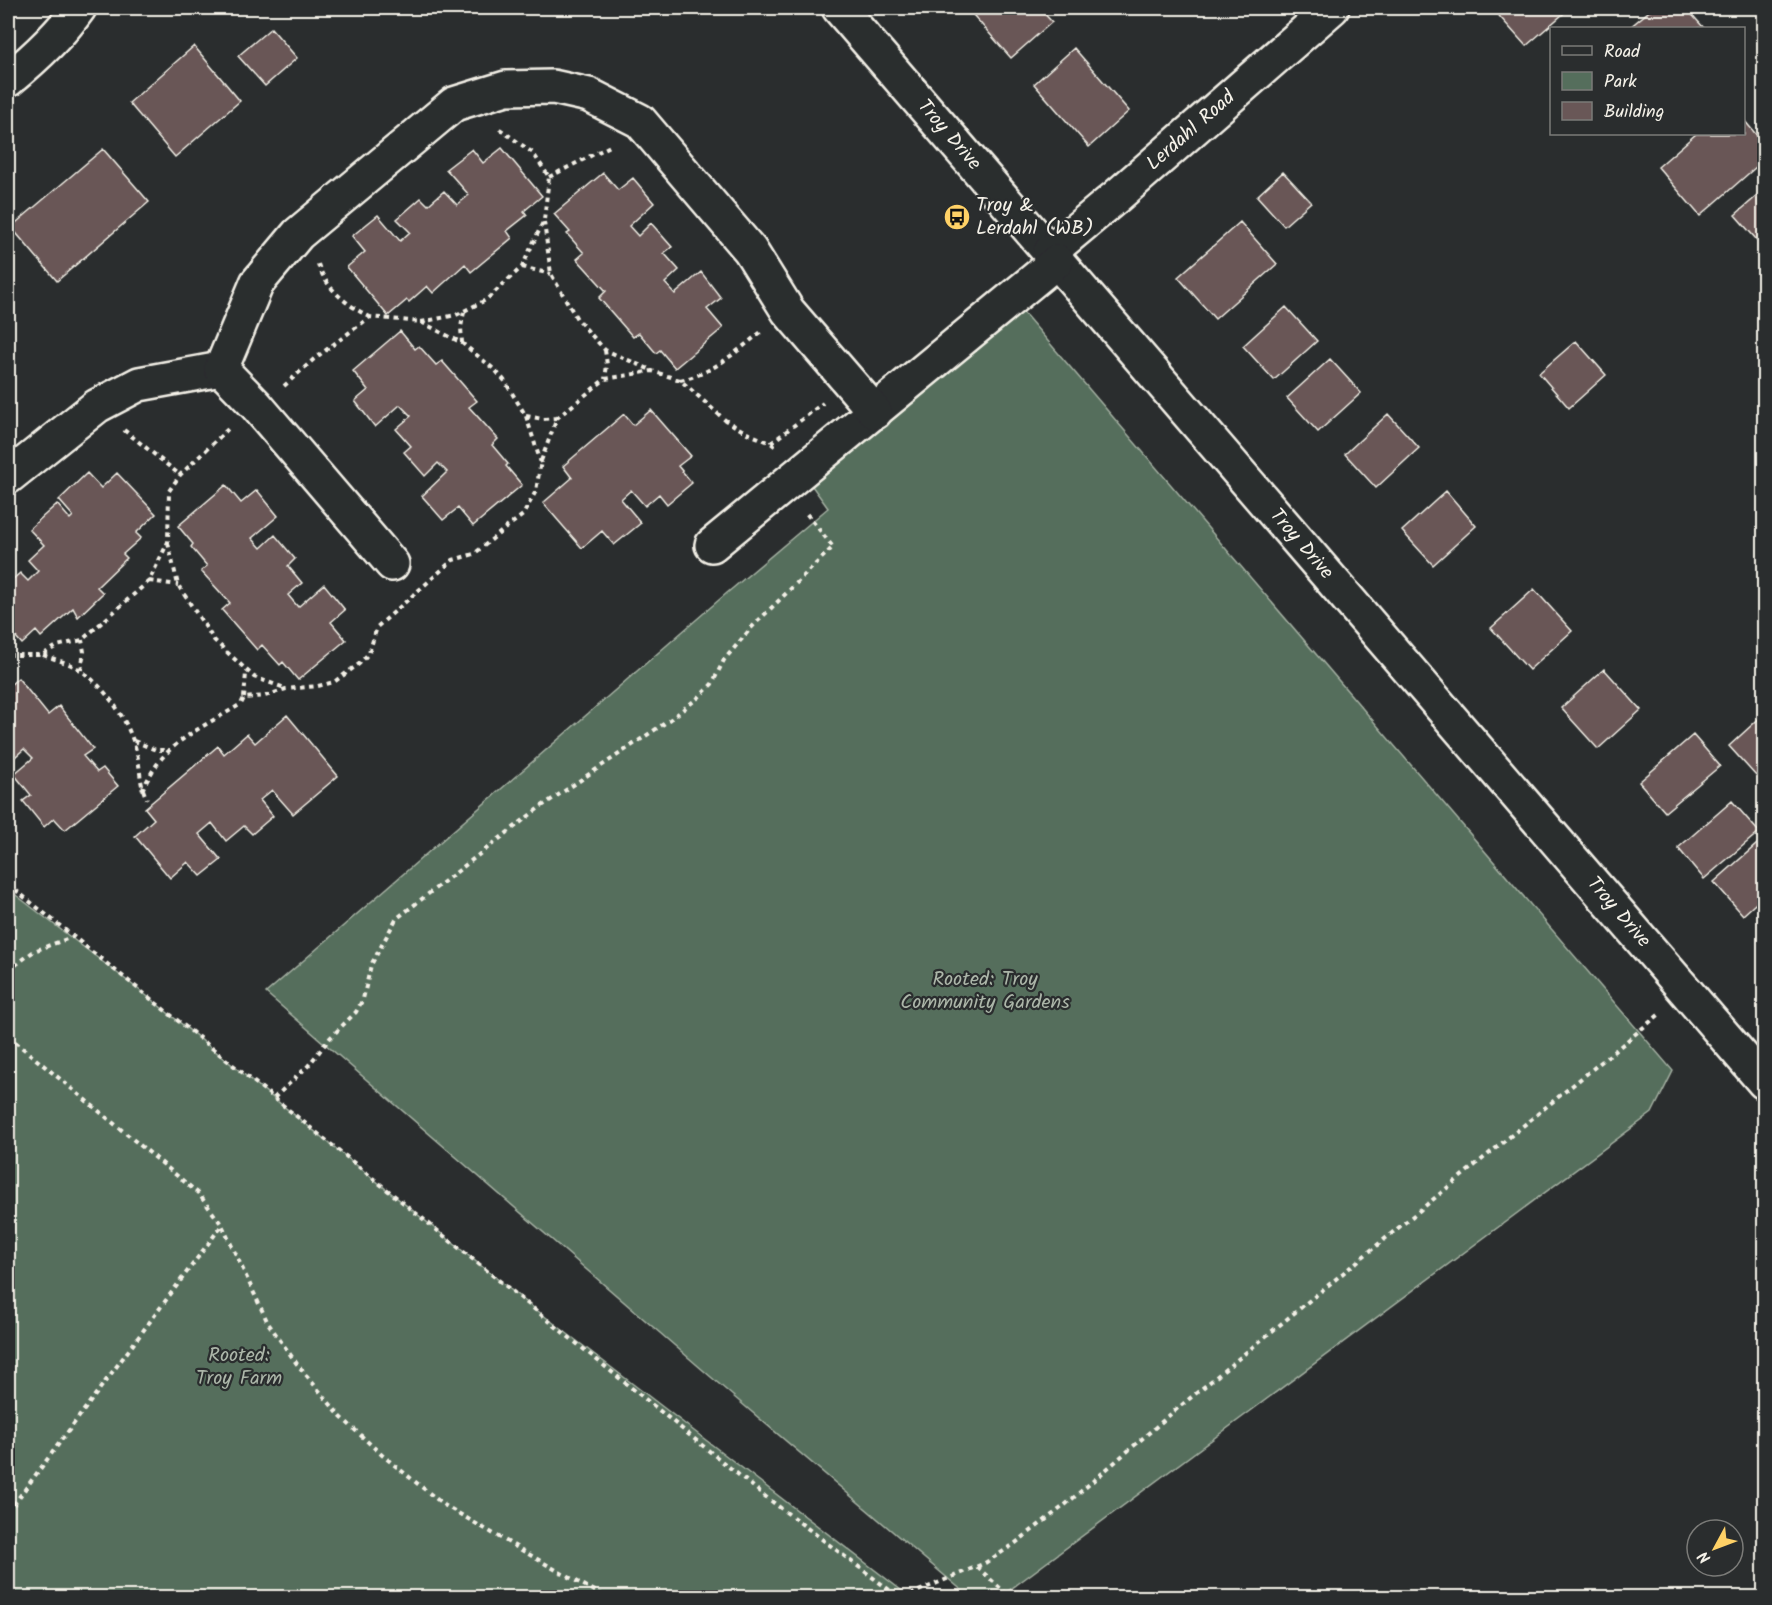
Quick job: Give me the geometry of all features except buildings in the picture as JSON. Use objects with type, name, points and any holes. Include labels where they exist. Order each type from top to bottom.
[{"type":"street","points":[[8,80],[39,55],[63,30],[79,8]]},
{"type":"street","name":"Troy Drive","points":[[840,8],[1764,1082]]},
{"type":"street","name":"Lerdahl Road","points":[[712,545],[875,412],[1332,8]]},
{"type":"street","points":[[221,369],[257,284],[298,234],[454,104],[506,88],[553,87],[589,95],[640,121],[750,250],[788,311],[875,412]]},
{"type":"street","points":[[8,477],[97,406],[139,384],[221,369]]},
{"type":"street","points":[[221,369],[256,405],[392,564]]},
{"type":"path","points":[[274,1098],[308,1066],[330,1038],[356,1012],[363,999],[371,965],[396,919],[539,808],[671,719],[699,697],[712,684],[724,660],[752,627],[833,547],[771,443],[725,420],[680,380],[605,350],[577,319],[551,274],[544,220],[549,177],[533,153],[519,142],[503,130],[454,104]]},
{"type":"path","points":[[549,177],[597,154],[618,141],[640,121]]},
{"type":"path","points":[[298,234],[311,248],[325,281],[352,307],[370,317],[421,322],[464,312],[486,300],[522,267],[544,220]]},
{"type":"path","points":[[522,267],[551,274]]},
{"type":"path","points":[[680,380],[693,378],[712,369],[788,311]]},
{"type":"path","points":[[462,343],[461,327],[464,312]]},
{"type":"path","points":[[280,389],[314,359],[370,317]]},
{"type":"path","points":[[421,322],[462,343],[504,380],[526,416],[541,463]]},
{"type":"path","points":[[605,350],[606,379]]},
{"type":"path","points":[[244,698],[334,682],[359,664],[369,653],[377,627],[453,560],[474,554],[524,515],[536,491],[541,463],[557,418],[606,379],[652,370]]},
{"type":"path","points":[[771,443],[824,402]]},
{"type":"path","points":[[97,406],[180,475]]},
{"type":"path","points":[[526,416],[543,419],[557,418]]},
{"type":"path","points":[[231,426],[217,442],[180,475],[169,491],[168,542],[178,585],[214,640],[254,677],[286,689]]},
{"type":"path","points":[[42,655],[57,646],[82,640],[149,581],[168,542]]},
{"type":"path","points":[[149,581],[178,585]]},
{"type":"path","points":[[81,670],[84,652],[82,640]]},
{"type":"path","points":[[8,655],[42,655],[81,670],[119,710],[128,725],[138,757],[142,790],[147,799]]},
{"type":"path","points":[[142,790],[154,769],[170,750],[202,726],[241,704],[244,698],[246,673]]},
{"type":"path","points":[[134,741],[156,750],[170,750]]},
{"type":"path","points":[[8,884],[766,1497],[901,1598],[977,1567],[1014,1545],[1687,992]]},
{"type":"path","points":[[8,971],[34,951],[73,937]]},
{"type":"path","points":[[8,1036],[198,1193],[222,1225],[268,1323],[297,1364],[341,1417],[382,1455],[444,1505],[608,1598]]},
{"type":"path","points":[[8,1512],[222,1225]]},
{"type":"path","points":[[977,1567],[1011,1598]]},
{"type":"green space","name":"Rooted: Troy Community Gardens","points":[[1023,312],[1673,1071],[1652,1113],[1000,1597],[971,1598],[266,993],[828,508],[812,486]]},
{"type":"green space","name":"Rooted: Troy Farm","points":[[8,889],[147,996],[521,1298],[910,1597],[8,1597]]},
{"type":"place","name":"Troy & Lerdahl (WB)","points":[[957,217]]}]
